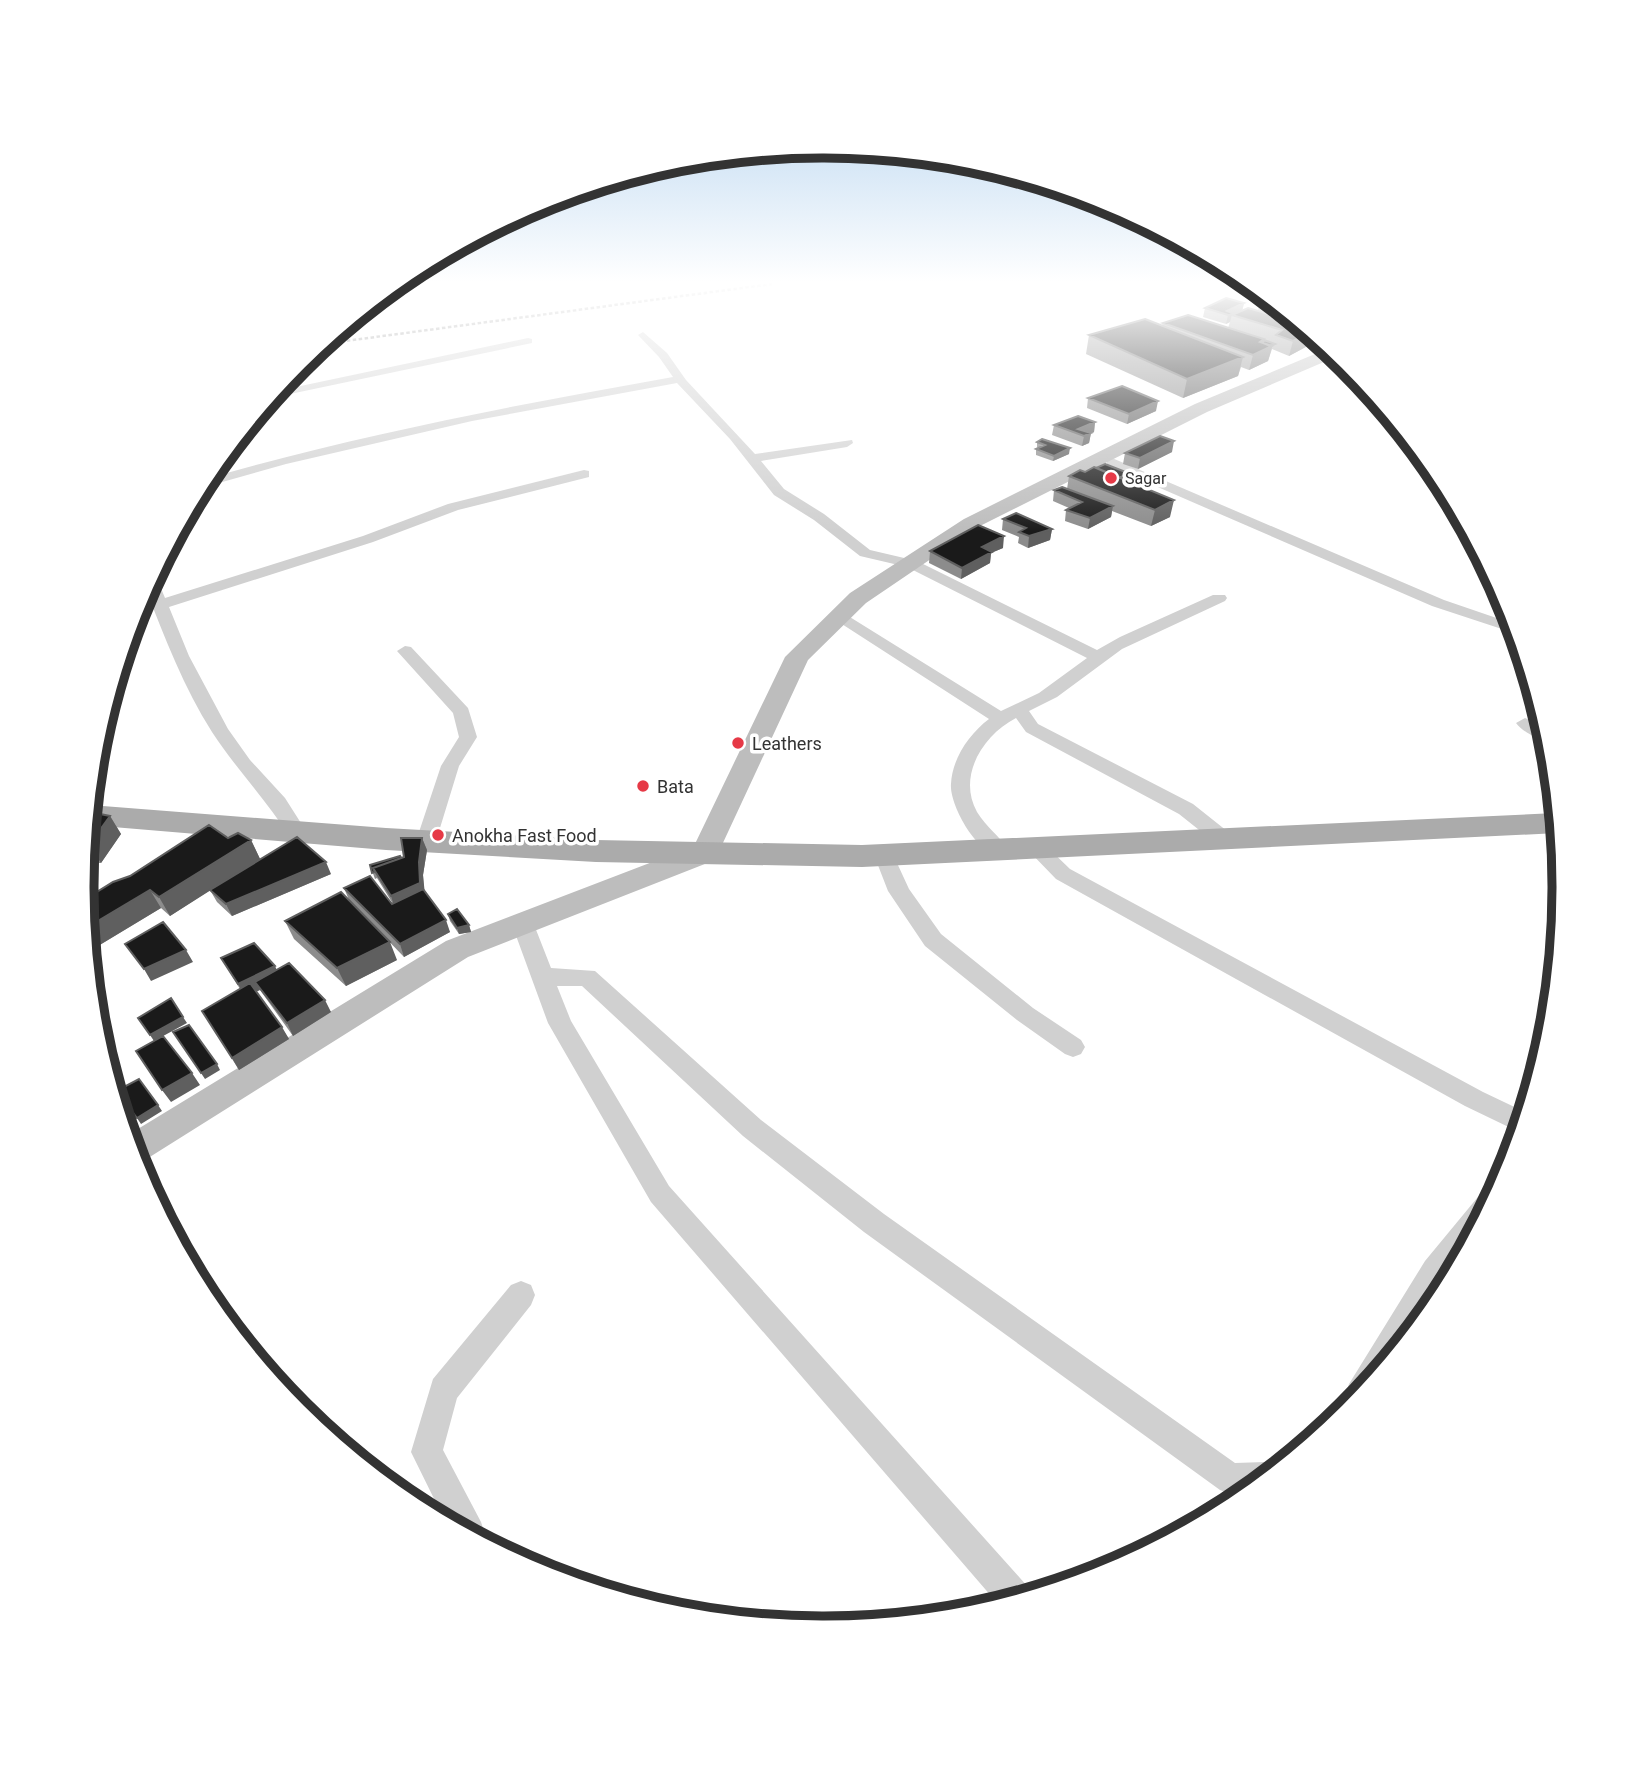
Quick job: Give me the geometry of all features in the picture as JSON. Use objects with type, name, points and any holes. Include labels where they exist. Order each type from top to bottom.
[{"type":"main road","points":[[1029,493],[1030,484],[1188,405],[1280,367]]},
{"type":"main road","points":[[142,1145],[457,949],[705,853],[797,657],[858,598],[971,523],[1201,408],[1297,367]]},
{"type":"main road","points":[[1029,493],[1048,492],[1112,462],[1206,412],[1310,367]]},
{"type":"main road","points":[[98,816],[596,851],[884,855],[1548,823]]},
{"type":"street","points":[[290,391],[406,367]]},
{"type":"street","points":[[671,367],[734,436],[779,492],[819,517],[865,553],[912,564],[1098,657]]},
{"type":"street","points":[[219,479],[283,461],[472,417],[680,379]]},
{"type":"street","points":[[750,459],[847,443]]},
{"type":"street","points":[[1112,462],[1438,603],[1503,626]]},
{"type":"street","points":[[161,604],[368,538],[453,507],[584,474]]},
{"type":"street","points":[[156,594],[181,656],[219,729],[243,764],[278,802],[296,831]]},
{"type":"street","points":[[999,850],[976,827],[962,801],[962,776],[973,745],[1001,719],[1018,708],[1049,695],[1125,640],[1219,598]]},
{"type":"street","points":[[839,617],[877,638],[975,705],[1001,719]]},
{"type":"street","points":[[405,651],[462,712],[468,737],[450,766],[426,841]]},
{"type":"street","points":[[1018,708],[1032,729],[1137,781],[1186,809],[1225,840]]},
{"type":"street","points":[[1525,723],[1534,728]]},
{"type":"street","points":[[1036,848],[1063,874],[1169,934],[1514,1118]]},
{"type":"street","points":[[884,855],[899,891],[933,940],[1025,1014],[1073,1047]]},
{"type":"street","points":[[522,922],[560,1023],[660,1194],[1009,1592]]},
{"type":"street","points":[[543,977],[587,976],[752,1128],[964,1290],[1231,1479],[1248,1479]]},
{"type":"street","points":[[1393,1339],[1435,1270],[1461,1239]]},
{"type":"street","points":[[461,1519],[427,1452],[444,1390],[521,1295]]},
{"type":"building","points":[[1160,367],[1218,367],[1187,379]]},
{"type":"building","points":[[1122,386],[1158,401],[1129,414],[1088,398]]},
{"type":"building","points":[[1078,416],[1095,422],[1078,429],[1091,433],[1084,436],[1054,425]]},
{"type":"building","points":[[1160,436],[1174,441],[1140,458],[1125,453]]},
{"type":"building","points":[[1042,439],[1070,448],[1054,456],[1036,449],[1045,445],[1037,442]]},
{"type":"building","points":[[1105,464],[1128,473],[1119,478],[1096,468]]},
{"type":"building","points":[[1094,467],[1174,500],[1155,510],[1069,476]]},
{"type":"building","points":[[1062,487],[1113,506],[1090,518],[1066,510],[1082,502],[1054,490]]},
{"type":"building","points":[[1016,513],[1052,529],[1029,536],[1019,532],[1026,528],[1003,519]]},
{"type":"building","points":[[978,525],[1004,536],[982,547],[992,552],[962,568],[930,551]]},
{"type":"building","points":[[99,814],[110,816],[96,835]]},
{"type":"building","points":[[209,825],[228,838],[238,833],[251,840],[159,897],[150,890],[95,922],[94,894],[113,882],[130,876]]},
{"type":"building","points":[[297,837],[326,862],[226,904],[210,890]]},
{"type":"building","points":[[401,838],[422,838],[420,883],[391,896],[373,868],[404,857]]},
{"type":"building","points":[[400,856],[401,858],[373,868],[375,872],[372,873],[370,865]]},
{"type":"building","points":[[370,876],[392,904],[423,889],[446,920],[400,944],[344,888]]},
{"type":"building","points":[[341,892],[390,942],[337,968],[285,921]]},
{"type":"building","points":[[457,909],[469,925],[457,928],[448,914]]},
{"type":"building","points":[[163,922],[186,950],[144,969],[125,944]]},
{"type":"building","points":[[254,943],[275,966],[238,984],[221,958]]},
{"type":"building","points":[[289,963],[325,1000],[287,1023],[255,982]]},
{"type":"building","points":[[250,983],[282,1027],[232,1058],[202,1011]]},
{"type":"building","points":[[171,998],[183,1017],[150,1035],[138,1018]]},
{"type":"building","points":[[189,1025],[217,1064],[201,1073],[173,1032]]},
{"type":"building","points":[[163,1036],[192,1073],[162,1090],[136,1051]]},
{"type":"building","points":[[139,1079],[158,1105],[137,1118],[129,1107],[123,1088]]},
{"type":"place","name":"Sagar","points":[[1111,478]]},
{"type":"place","name":"Leathers","points":[[738,743]]},
{"type":"place","name":"Bata","points":[[643,786]]},
{"type":"place","name":"Anokha Fast Food","points":[[438,835]]}]
